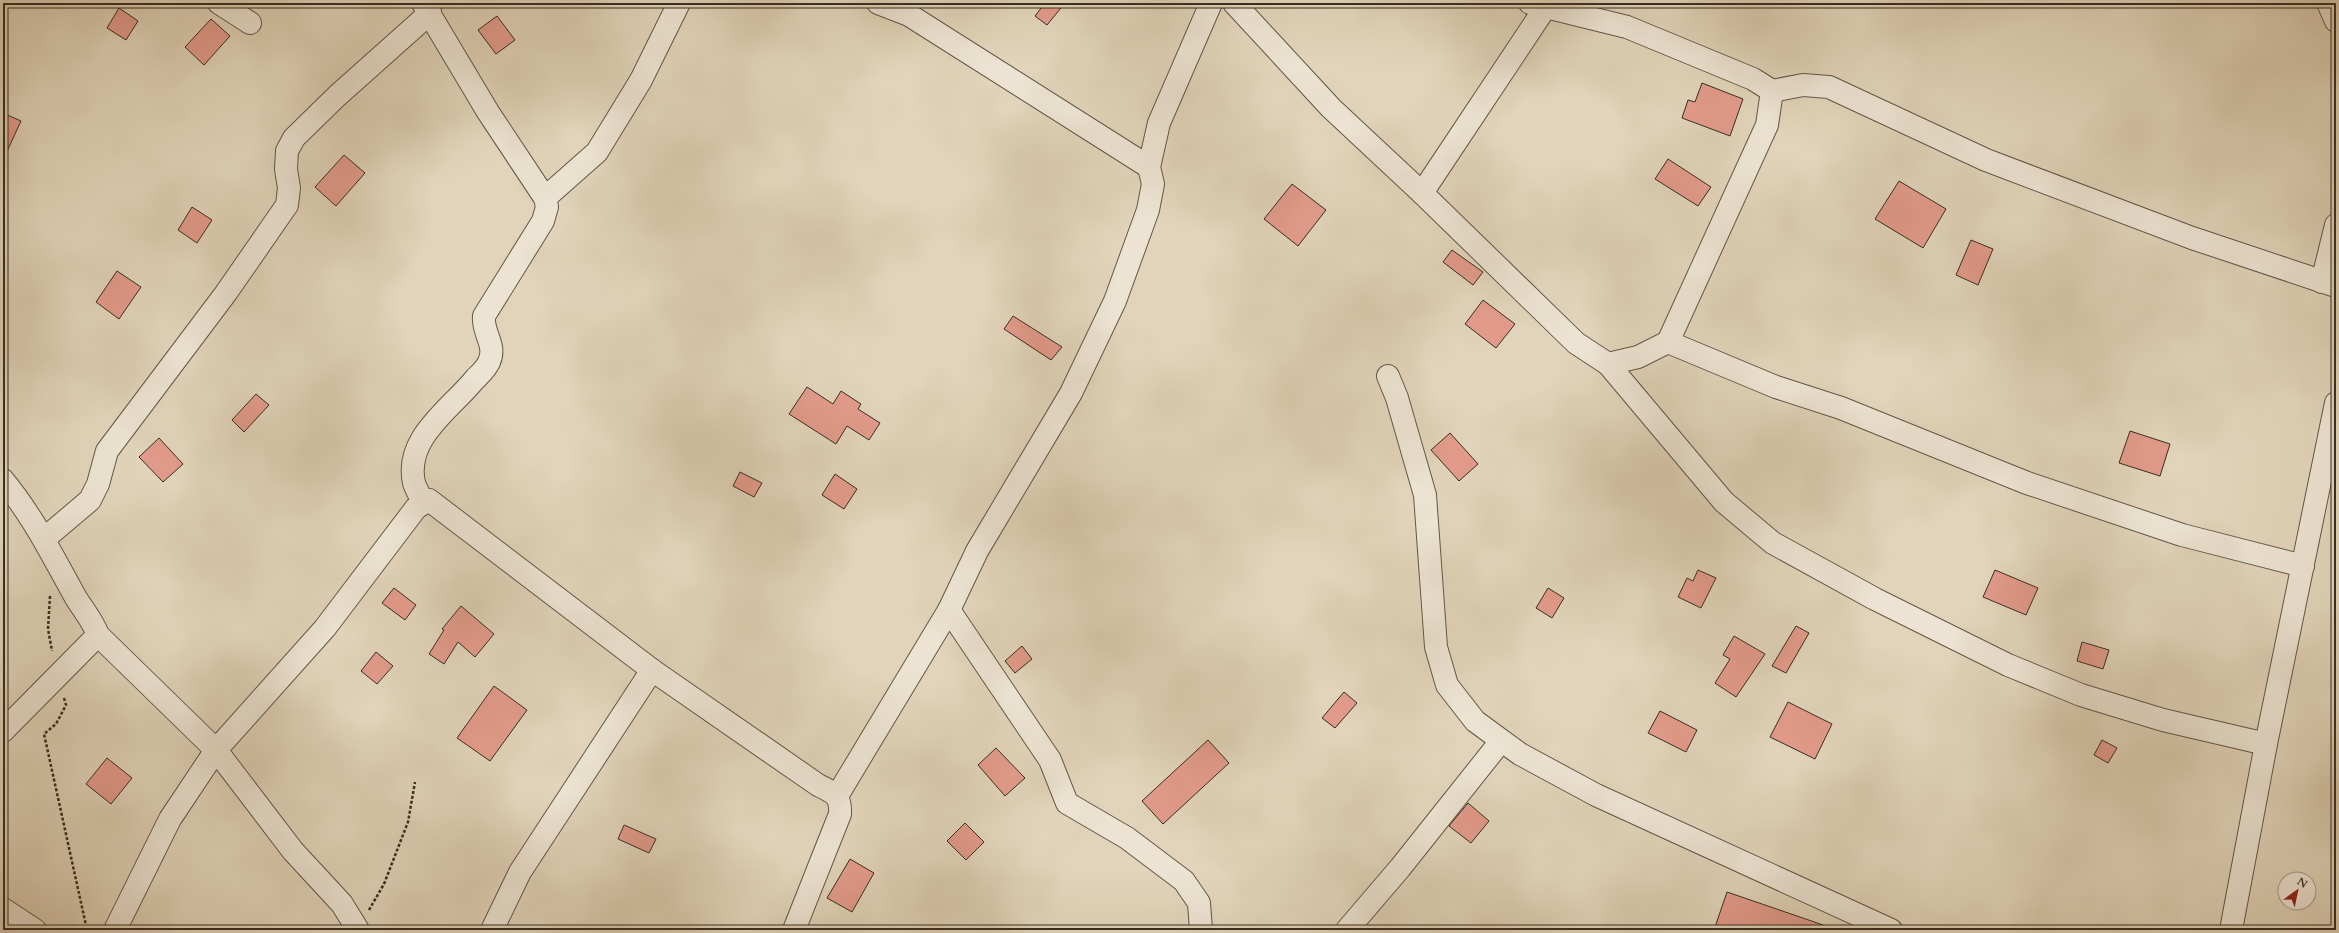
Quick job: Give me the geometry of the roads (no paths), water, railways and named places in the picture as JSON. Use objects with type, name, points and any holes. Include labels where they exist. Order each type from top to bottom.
[{"type":"street","points":[[219,3],[250,23]]},
{"type":"street","points":[[545,198],[597,152],[640,80],[679,3]]},
{"type":"street","points":[[878,3],[909,15],[1149,167]]},
{"type":"street","points":[[837,796],[948,610],[977,551],[1039,444],[1071,393],[1115,301],[1148,210],[1153,184],[1149,167],[1159,123],[1211,3]]},
{"type":"street","points":[[1234,3],[1331,108],[1422,193],[1576,343],[1608,364],[1724,502],[1773,543],[1876,600],[1973,648],[2008,665],[2081,695],[2162,720],[2266,744]]},
{"type":"street","points":[[2328,3],[2336,21]]},
{"type":"street","points":[[44,539],[90,500],[98,484],[106,451],[226,293],[287,204],[289,188],[286,169],[287,151],[294,138],[428,6],[488,112],[545,198],[547,207],[543,221],[484,316],[483,326],[491,342],[492,352],[488,363],[460,398],[424,433],[418,446],[414,459],[414,483],[423,502]]},
{"type":"street","points":[[1422,193],[1537,6],[1627,27],[1746,76],[1772,91],[1803,85],[1829,87],[1986,160],[2192,238],[2329,284],[2336,225]]},
{"type":"street","points":[[1608,364],[1638,357],[1668,342],[1767,125],[1772,91]]},
{"type":"street","points":[[1668,342],[1776,387],[1841,408],[2028,483],[2182,535],[2303,566]]},
{"type":"street","points":[[1388,376],[1397,398],[1426,495],[1436,647],[1447,684],[1475,721],[1520,754],[1596,795],[1891,930]]},
{"type":"street","points":[[2231,930],[2266,744],[2336,403]]},
{"type":"street","points":[[3,480],[21,502],[44,539],[77,598],[93,623],[98,635],[216,750],[294,851],[342,904],[358,930]]},
{"type":"street","points":[[115,930],[170,819],[216,750],[324,628],[416,508],[423,502],[429,500],[443,509],[652,670],[818,785],[837,796],[840,803],[838,820],[794,930]]},
{"type":"street","points":[[948,610],[1050,760],[1067,803],[1127,838],[1184,881],[1199,903],[1201,930]]},
{"type":"street","points":[[3,732],[57,675],[98,635]]},
{"type":"street","points":[[492,930],[520,872],[652,670]]},
{"type":"street","points":[[1347,930],[1400,868],[1501,741]]},
{"type":"street","points":[[3,909],[35,930]]}]
